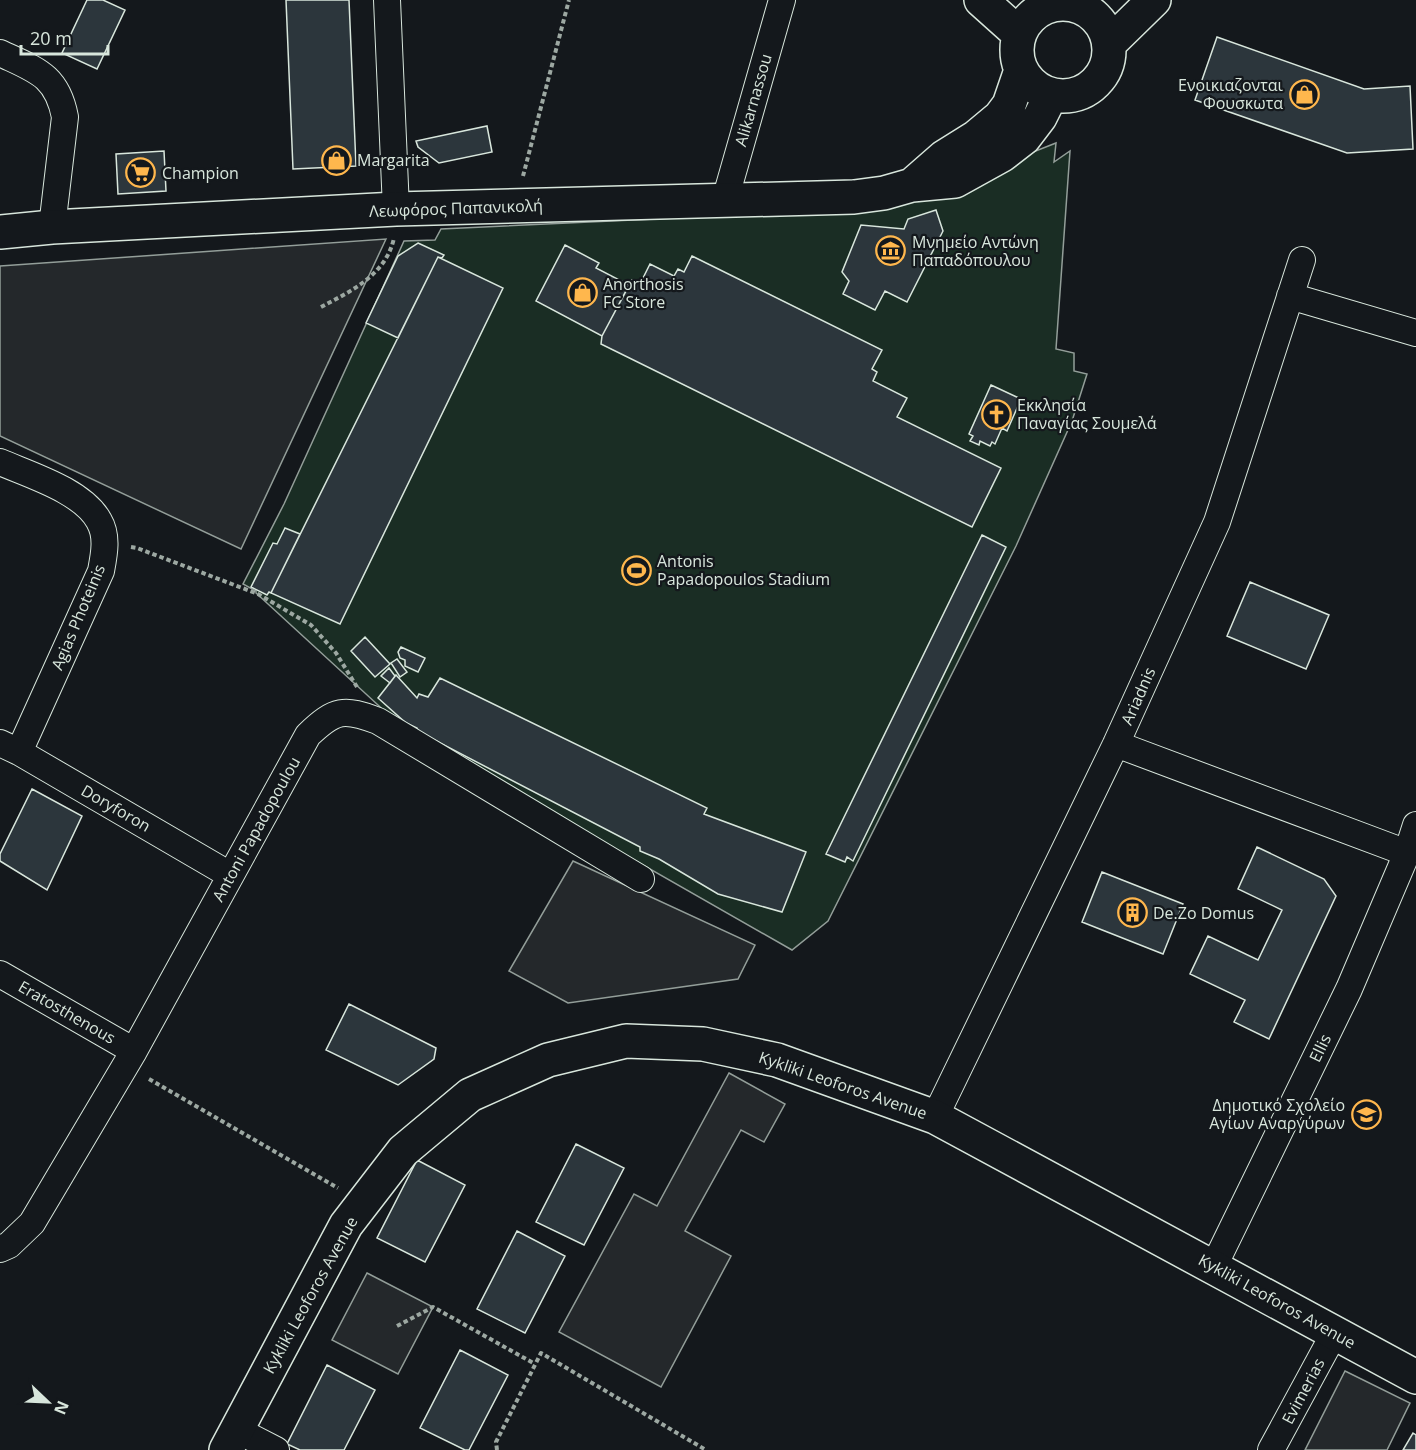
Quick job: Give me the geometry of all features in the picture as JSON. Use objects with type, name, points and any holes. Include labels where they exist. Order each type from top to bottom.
[{"type":"street","points":[[387,0],[396,209]]},
{"type":"street","name":"Alikarnassou","points":[[725,200],[782,0]]},
{"type":"street","points":[[981,0],[1029,15],[1054,4],[1069,3],[1085,8],[1097,17],[1106,29],[1110,43],[1109,59],[1104,73],[1094,85],[1082,93],[1066,96],[1051,95],[1039,90],[1029,81],[1021,70],[1017,57],[1017,45],[1029,15]]},
{"type":"street","points":[[1085,8],[1123,0]]},
{"type":"street","points":[[1110,43],[1154,0]]},
{"type":"street","points":[[0,53],[45,76],[56,88],[62,101],[65,117],[52,227]]},
{"type":"street","name":"Λεωφόρος Παπανικολή","points":[[912,185],[944,157],[976,137],[1000,117],[1009,105],[1021,70]]},
{"type":"street","name":"Λεωφόρος Παπανικολή","points":[[0,232],[52,227],[396,209],[854,197],[884,193],[912,185],[955,181],[1002,155],[1024,138],[1040,117],[1051,95]]},
{"type":"street","name":"Ariadnis","points":[[936,1117],[1116,744],[1217,522],[1302,260]]},
{"type":"street","points":[[1290,296],[1416,333]]},
{"type":"street","name":"Agias Photeinis","points":[[0,462],[73,496],[99,520],[105,554],[101,571],[9,747]]},
{"type":"street","name":"Antoni Papadopoulou","points":[[0,1249],[9,1245],[32,1223],[130,1058],[308,735],[322,722],[340,712],[356,712],[378,721],[641,879]]},
{"type":"street","points":[[1116,744],[1407,853]]},
{"type":"street","name":"Doryforon","points":[[9,747],[230,875]]},
{"type":"street","name":"Ellis","points":[[1214,1266],[1349,989],[1407,853],[1416,825]]},
{"type":"street","name":"Eratosthenous","points":[[0,974],[130,1058]]},
{"type":"street","name":"Kykliki Leoforos Avenue","points":[[231,1440],[346,1225],[402,1151],[470,1095],[548,1060],[626,1041],[703,1044],[777,1060],[936,1117],[1416,1377]]},
{"type":"street","name":"Evimerias","points":[[1271,1450],[1335,1332]]},
{"type":"street","points":[[231,1440],[276,1450]]},
{"type":"path","points":[[515,206],[569,0]]},
{"type":"path","points":[[321,307],[358,287],[384,264],[394,241],[396,209]]},
{"type":"path","points":[[104,545],[137,548],[258,594],[311,625],[336,653],[378,721]]},
{"type":"path","points":[[130,1058],[363,1203]]},
{"type":"path","points":[[397,1326],[433,1307],[535,1364]]},
{"type":"path","points":[[497,1450],[496,1442],[541,1353],[706,1450]]},
{"type":"green space","name":"Antonis Papadopoulos Stadium","points":[[1056,143],[1054,162],[1070,151],[1056,349],[1074,353],[1074,371],[1087,374],[1072,421],[1016,546],[828,921],[792,950],[403,728],[256,591],[243,584],[284,504],[404,241],[435,240],[441,229],[891,208]]},
{"type":"shaded area","points":[[386,239],[241,549],[0,436],[0,266]]},
{"type":"shaded area","points":[[573,861],[755,945],[738,979],[568,1003],[509,971]]},
{"type":"shaded area","points":[[729,1073],[785,1104],[764,1142],[741,1130],[685,1231],[731,1256],[661,1387],[559,1332],[634,1194],[657,1206]]},
{"type":"shaded area","points":[[367,1273],[433,1307],[398,1374],[332,1340]]},
{"type":"shaded area","points":[[1345,1371],[1410,1403],[1387,1450],[1305,1450]]},
{"type":"building","points":[[87,0],[103,0],[125,10],[97,69],[62,53]]},
{"type":"building","points":[[286,0],[349,0],[356,166],[293,169]]},
{"type":"building","name":"Ενοικιαζονται Φουσκωτα","points":[[1217,37],[1364,89],[1410,86],[1413,149],[1347,153],[1195,100]]},
{"type":"building","points":[[487,126],[492,152],[439,163],[418,147],[416,141]]},
{"type":"building","name":"Champion","points":[[164,151],[166,191],[118,194],[116,154]]},
{"type":"building","name":"Μνημείο Αντώνη Παπαδόπουλου","points":[[936,210],[943,231],[907,302],[885,291],[875,310],[843,294],[849,281],[842,272],[861,225],[904,229],[908,219]]},
{"type":"building","points":[[418,243],[444,255],[442,258],[438,257],[398,338],[366,323],[398,256]]},
{"type":"building","name":"Anorthosis FC Store","points":[[565,245],[599,263],[596,268],[629,285],[602,336],[536,301]]},
{"type":"building","points":[[692,256],[882,350],[872,369],[877,372],[873,381],[907,398],[897,417],[1001,468],[972,527],[601,344],[602,336],[632,280],[640,284],[650,264],[674,276],[678,269],[684,272]]},
{"type":"building","points":[[438,257],[503,288],[340,624],[271,593]]},
{"type":"building","name":"Εκκλησία Παναγίας Σουμελά","points":[[991,385],[1021,399],[1007,431],[1002,428],[995,444],[992,442],[990,446],[980,441],[979,445],[970,441],[973,436],[969,434]]},
{"type":"building","points":[[285,528],[300,534],[271,593],[267,595],[251,587],[273,543],[277,544]]},
{"type":"building","points":[[982,535],[1006,547],[853,861],[847,857],[845,862],[826,854]]},
{"type":"building","points":[[1250,582],[1329,615],[1306,669],[1227,636]]},
{"type":"building","points":[[365,637],[390,664],[375,677],[351,651]]},
{"type":"building","points":[[401,647],[425,658],[418,672],[405,666],[405,660],[400,658],[398,652]]},
{"type":"building","points":[[397,659],[407,672],[400,677],[391,663]]},
{"type":"building","points":[[389,668],[395,676],[390,683],[381,676]]},
{"type":"building","points":[[396,675],[417,698],[419,694],[428,697],[440,678],[707,808],[704,814],[806,852],[782,912],[718,894],[659,859],[640,851],[640,847],[419,732],[417,728],[406,723],[378,698]]},
{"type":"building","points":[[32,789],[82,816],[47,890],[0,861],[0,854]]},
{"type":"building","points":[[1257,847],[1324,879],[1336,896],[1269,1039],[1234,1022],[1245,1000],[1190,974],[1208,936],[1258,960],[1282,910],[1238,889]]},
{"type":"building","name":"De.Zo Domus","points":[[1102,872],[1183,904],[1163,954],[1082,922]]},
{"type":"building","points":[[349,1004],[436,1048],[434,1059],[398,1085],[326,1050]]},
{"type":"building","points":[[576,1144],[624,1168],[584,1245],[536,1222]]},
{"type":"building","points":[[417,1160],[465,1185],[425,1262],[377,1238]]},
{"type":"building","points":[[517,1231],[565,1256],[525,1333],[477,1309]]},
{"type":"building","points":[[460,1350],[508,1375],[469,1450],[420,1428]]},
{"type":"building","points":[[327,1365],[375,1390],[344,1450],[300,1450],[287,1444]]},
{"type":"building","points":[[1413,1433],[1416,1435],[1416,1450],[1403,1450]]},
{"type":"place","name":"Ενοικιαζονται Φουσκωτα","points":[[1304,94]]},
{"type":"place","name":"Margarita","points":[[336,160]]},
{"type":"place","name":"Champion","points":[[141,173]]},
{"type":"place","name":"Μνημείο Αντώνη Παπαδόπουλου","points":[[891,251]]},
{"type":"place","name":"Anorthosis FC Store","points":[[582,293]]},
{"type":"place","name":"Εκκλησία Παναγίας Σουμελά","points":[[996,414]]},
{"type":"place","name":"Antonis Papadopoulos Stadium","points":[[636,570]]},
{"type":"place","name":"De.Zo Domus","points":[[1132,913]]},
{"type":"place","name":"Δημοτικό Σχολείο Αγίων Αναργύρων","points":[[1366,1114]]}]
